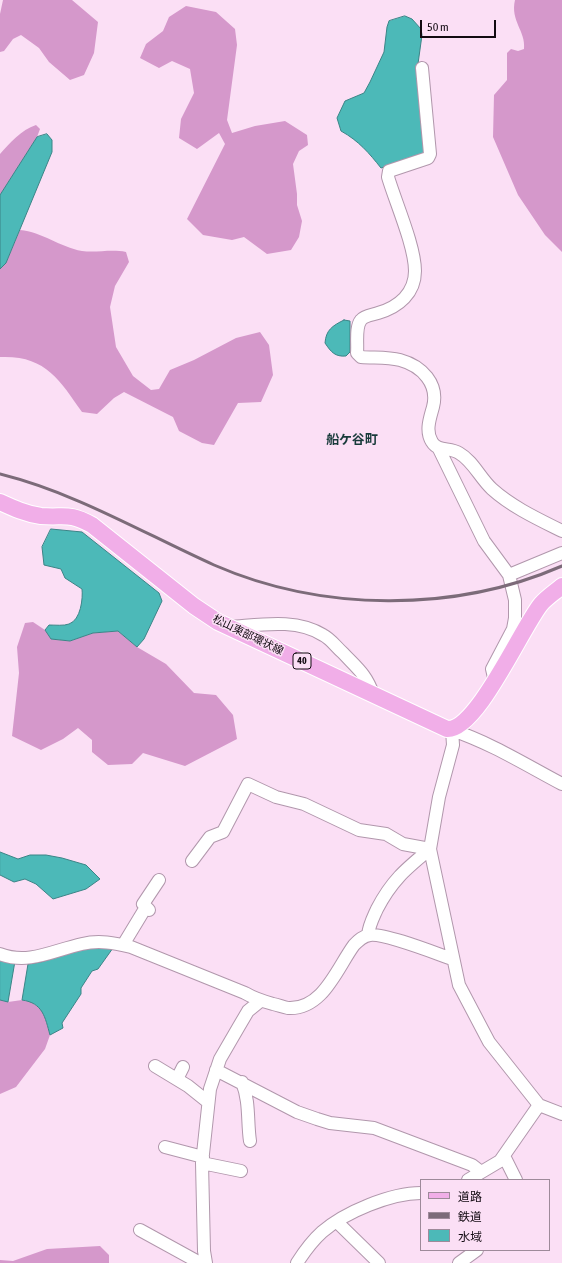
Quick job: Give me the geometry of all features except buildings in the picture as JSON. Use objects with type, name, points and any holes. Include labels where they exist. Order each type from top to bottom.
[{"type":"main road","name":"松山東部環状線","points":[[0,502],[29,514],[43,516],[70,515],[81,519],[98,530],[194,606],[229,627],[373,694],[441,728],[452,730]]},
{"type":"main road","points":[[452,730],[462,724],[495,682],[540,605],[562,586]]},
{"type":"street","points":[[422,68],[430,154],[428,158],[389,171],[388,176],[414,258],[414,282],[407,295],[401,302],[387,311],[366,316],[361,320],[358,327],[357,353],[361,357],[401,360],[424,373],[432,383],[435,398],[429,422],[429,433],[432,442],[439,449],[484,541],[509,575],[515,600],[515,618],[513,629],[492,669],[495,682]]},
{"type":"street","points":[[439,449],[459,452],[491,488],[505,499],[562,531]]},
{"type":"street","points":[[509,575],[562,553]]},
{"type":"street","points":[[229,627],[288,624],[315,630],[324,635],[358,667],[369,682],[373,694]]},
{"type":"street","points":[[562,784],[477,739],[452,730],[453,745],[440,797],[430,849],[458,985],[489,1042],[539,1105],[562,1114]]},
{"type":"street","points":[[192,861],[210,837],[223,832],[248,784],[276,797],[304,804],[358,830],[386,834],[404,844],[430,849]]},
{"type":"street","points":[[368,935],[371,921],[388,888],[398,876],[430,849]]},
{"type":"street","points":[[123,945],[149,909],[143,904],[159,880]]},
{"type":"street","points":[[0,954],[21,959],[41,956],[82,944],[97,942],[123,945],[245,993],[259,1002],[288,1008],[299,1007],[311,1003],[320,996],[354,945],[360,939],[368,935],[383,937],[452,959]]},
{"type":"street","points":[[206,1263],[204,1251],[203,1160],[208,1102],[216,1070],[248,1011],[259,1002]]},
{"type":"street","points":[[155,1066],[177,1079],[208,1102]]},
{"type":"street","points":[[177,1079],[183,1067]]},
{"type":"street","points":[[216,1070],[242,1082],[296,1112],[330,1123],[374,1128],[390,1133],[472,1165],[481,1172]]},
{"type":"street","points":[[242,1082],[248,1099],[250,1142]]},
{"type":"street","points":[[470,1179],[500,1161],[539,1105]]},
{"type":"street","points":[[165,1147],[241,1171]]},
{"type":"street","points":[[504,1156],[516,1179]]},
{"type":"street","points":[[297,1263],[307,1248],[323,1232],[337,1222],[366,1206],[397,1195],[420,1193]]},
{"type":"street","points":[[337,1222],[379,1263]]},
{"type":"street","points":[[140,1230],[200,1263]]},
{"type":"street","points":[[459,1263],[476,1251]]},
{"type":"shaded area","points":[[3,0],[72,0],[98,22],[94,53],[84,75],[70,80],[49,62],[39,48],[21,35],[13,39],[4,51],[0,52],[0,14]]},
{"type":"shaded area","points":[[515,0],[562,0],[562,252],[545,235],[518,195],[493,137],[494,95],[507,80],[507,53],[511,49],[518,51],[524,49],[523,37],[516,20],[514,7]]},
{"type":"shaded area","points":[[186,6],[216,12],[235,29],[237,45],[227,120],[232,133],[255,126],[285,121],[307,135],[308,145],[299,151],[293,164],[297,205],[302,221],[299,237],[291,250],[267,254],[244,237],[232,240],[203,235],[187,219],[225,144],[219,133],[197,149],[179,138],[181,119],[194,93],[190,69],[172,61],[159,68],[140,58],[146,44],[163,31],[169,17]]},
{"type":"shaded area","points":[[36,125],[40,129],[37,137],[0,195],[0,154],[21,133]]},
{"type":"shaded area","points":[[20,230],[28,231],[82,251],[126,252],[129,262],[115,286],[110,307],[116,347],[133,376],[151,390],[159,389],[170,370],[194,360],[236,338],[260,332],[269,345],[273,375],[261,402],[238,403],[214,445],[202,443],[179,431],[173,417],[124,392],[114,398],[97,414],[82,412],[66,389],[49,371],[29,360],[16,357],[0,357],[0,269],[6,263]]},
{"type":"shaded area","points":[[33,622],[45,630],[51,639],[70,641],[93,633],[118,631],[137,647],[166,664],[194,693],[216,695],[233,715],[237,739],[185,766],[143,753],[132,764],[108,765],[92,752],[92,740],[78,728],[63,739],[41,750],[12,736],[19,673],[17,647],[25,623]]},
{"type":"shaded area","points":[[0,1000],[8,1002],[22,1000],[31,1002],[41,1009],[50,1035],[45,1049],[16,1087],[0,1094]]},
{"type":"shaded area","points":[[100,1246],[109,1255],[109,1263],[0,1263],[0,1260],[13,1261],[47,1249]]},
{"type":"water","points":[[405,16],[412,19],[421,29],[422,35],[417,71],[428,150],[423,155],[381,168],[363,148],[341,131],[337,118],[345,101],[364,93],[370,82],[384,52],[389,21]]},
{"type":"water","points":[[47,134],[52,140],[52,152],[6,263],[0,269],[0,195],[37,137]]},
{"type":"water","points":[[344,320],[350,321],[350,352],[346,356],[339,356],[329,349],[325,343],[330,329]]},
{"type":"water","points":[[51,529],[82,532],[159,593],[162,601],[144,639],[137,647],[118,631],[93,633],[70,641],[51,639],[45,630],[49,625],[69,624],[73,622],[79,614],[82,589],[65,578],[61,569],[44,565],[42,547]]},
{"type":"water","points":[[0,852],[18,859],[30,855],[46,855],[62,858],[86,865],[100,879],[86,889],[53,899],[36,884],[25,879],[14,882],[0,875]]},
{"type":"water","points":[[85,948],[113,948],[98,969],[92,971],[81,988],[81,994],[62,1023],[63,1028],[50,1035],[42,1012],[39,1008],[35,1004],[22,1000],[28,964],[41,962]]},
{"type":"water","points":[[0,957],[15,961],[8,1002],[0,1000]]},
{"type":"railway","points":[[0,474],[28,482],[82,503],[214,565],[256,580],[299,592],[343,598],[388,601],[433,599],[477,592],[520,581],[562,566]]},
{"type":"district","name":"船ケ谷町","points":[[352,440]]}]
